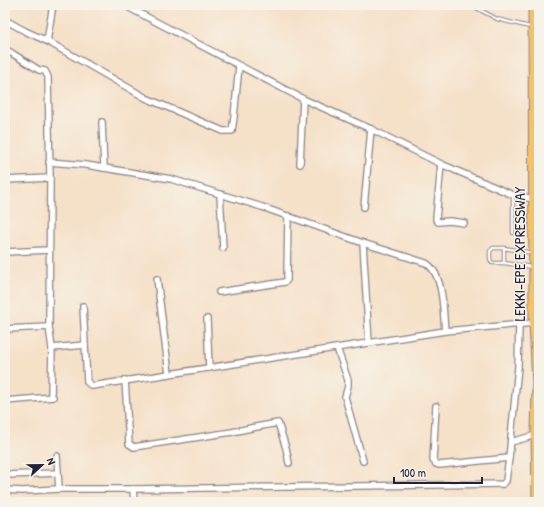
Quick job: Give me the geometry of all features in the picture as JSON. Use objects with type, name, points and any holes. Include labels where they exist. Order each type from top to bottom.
[{"type":"highway","name":"LEKKI-EPE EXPRESSWAY","points":[[533,5],[535,253],[534,323],[537,384],[537,502]]},
{"type":"street","points":[[47,41],[53,5]]},
{"type":"street","points":[[124,5],[303,99],[371,129],[441,164],[514,195],[534,199]]},
{"type":"street","points":[[5,20],[47,41],[146,98],[223,131],[232,131],[238,66]]},
{"type":"street","points":[[5,49],[39,70],[45,71],[48,77],[50,178],[49,327],[52,348],[53,397],[5,401]]},
{"type":"street","points":[[300,164],[303,99]]},
{"type":"street","points":[[102,122],[104,168]]},
{"type":"street","points":[[364,207],[371,129]]},
{"type":"street","points":[[49,162],[86,165],[171,179],[288,216],[363,243],[426,263],[431,266],[439,280],[445,331]]},
{"type":"street","points":[[441,164],[436,219],[438,222],[450,221],[464,223]]},
{"type":"street","points":[[5,180],[50,178]]},
{"type":"street","points":[[220,194],[223,248]]},
{"type":"street","points":[[219,292],[285,282],[287,280],[288,216]]},
{"type":"street","points":[[363,243],[369,343]]},
{"type":"street","points":[[5,252],[49,250]]},
{"type":"street","points":[[157,279],[169,374]]},
{"type":"street","points":[[83,306],[87,382],[92,386],[445,331],[534,323]]},
{"type":"street","points":[[207,319],[208,368]]},
{"type":"street","points":[[5,490],[22,491],[59,489],[503,484],[506,481],[511,442],[518,367],[519,324]]},
{"type":"street","points":[[5,329],[49,327]]},
{"type":"street","points":[[52,348],[85,345]]},
{"type":"street","points":[[337,348],[348,380],[345,397],[363,461]]},
{"type":"street","points":[[125,380],[129,444],[131,446],[134,447],[225,434],[278,423],[286,448],[289,464]]},
{"type":"street","points":[[436,406],[433,460],[436,464],[439,466],[509,458]]},
{"type":"street","points":[[511,442],[536,435]]},
{"type":"street","points":[[57,456],[59,489]]},
{"type":"street","points":[[5,475],[58,473]]},
{"type":"street","points":[[133,489],[134,502]]},
{"type":"lane","points":[[471,5],[497,19],[534,28]]},
{"type":"lane","points":[[513,233],[514,195]]},
{"type":"lane","points":[[534,267],[492,263],[490,259],[491,249],[504,248],[535,253]]},
{"type":"lane","points":[[504,248],[504,263]]}]
